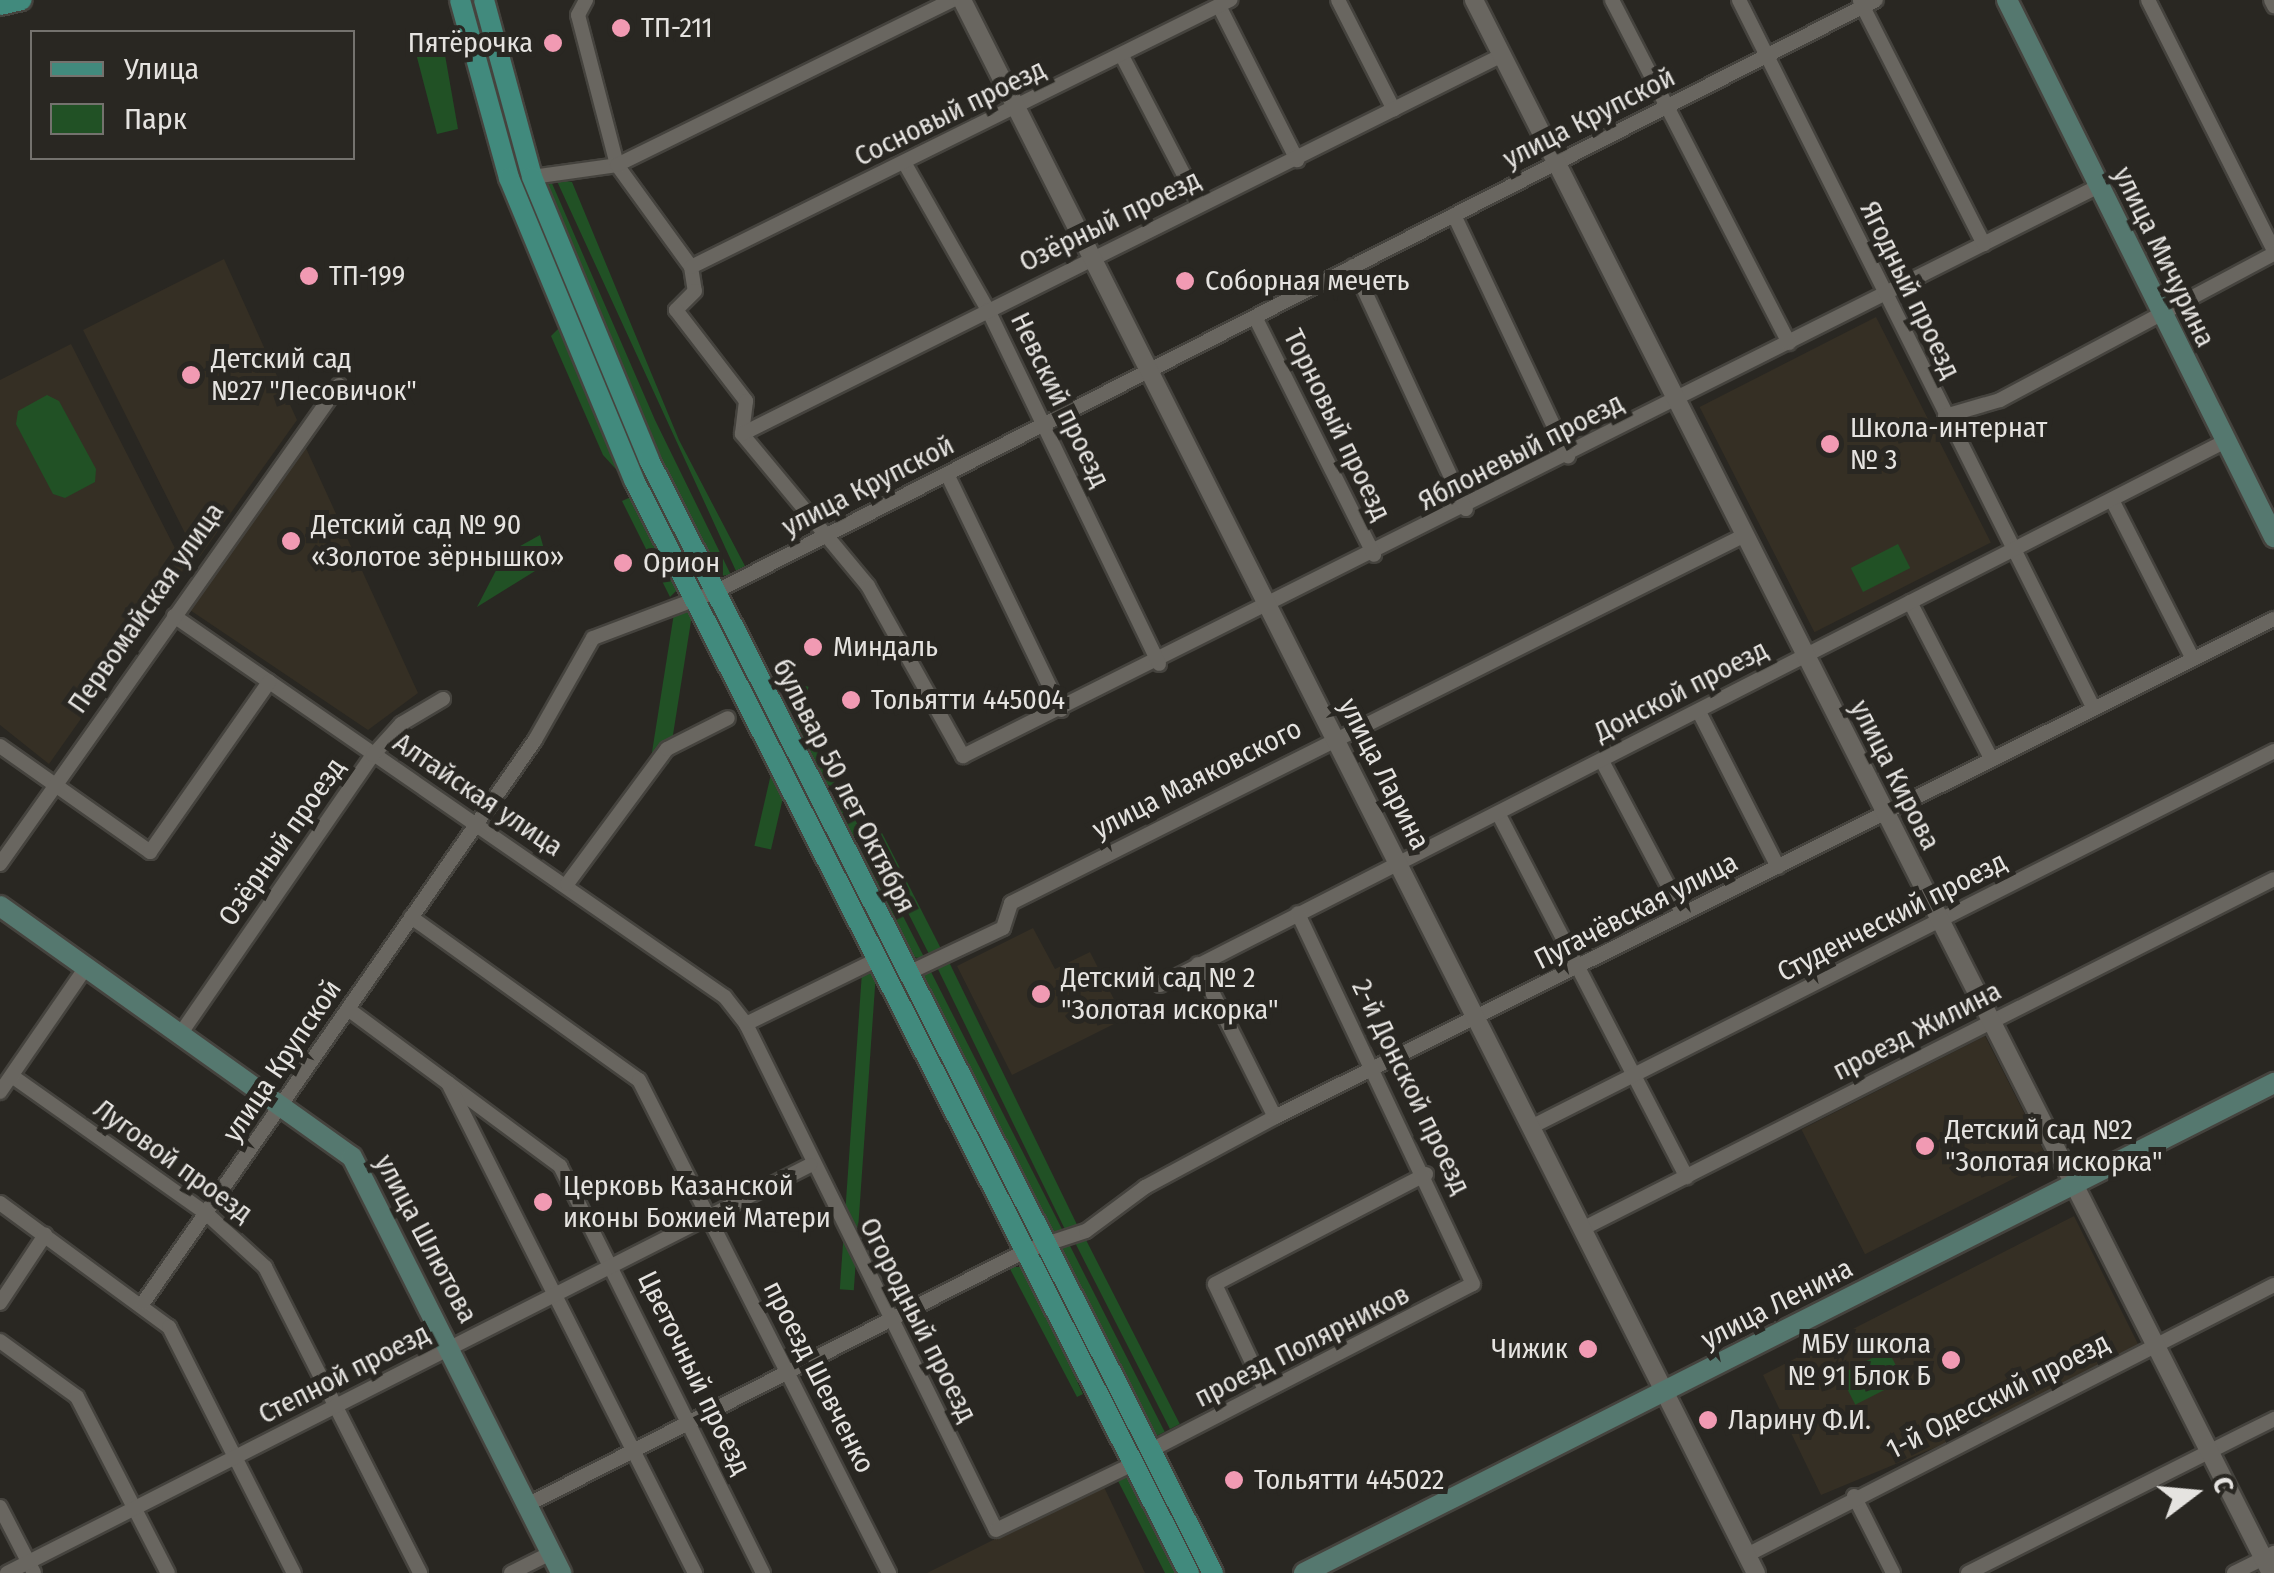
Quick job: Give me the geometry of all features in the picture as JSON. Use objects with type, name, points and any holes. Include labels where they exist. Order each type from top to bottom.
[{"type":"main road","points":[[0,5],[21,0]]},
{"type":"main road","name":"бульвар 50 лет Октября","points":[[460,0],[509,178],[878,960],[1189,1573]]},
{"type":"main road","name":"бульвар 50 лет Октября","points":[[484,0],[532,178],[704,595],[908,973],[1213,1573]]},
{"type":"main road","name":"улица Мичурина","points":[[2007,0],[2274,536]]},
{"type":"main road","name":"улица Шлютова","points":[[0,906],[283,1106],[360,1168],[561,1573]]},
{"type":"main road","name":"улица Ленина","points":[[1304,1573],[2274,1083]]},
{"type":"street","points":[[586,0],[578,15],[617,165],[690,267],[695,292],[676,310],[746,400],[742,434],[825,536]]},
{"type":"street","points":[[532,178],[617,165],[954,0]]},
{"type":"street","name":"улица Ларина","points":[[962,0],[1756,1573]]},
{"type":"street","points":[[1338,0],[1394,110]]},
{"type":"street","name":"улица Кирова","points":[[1474,0],[1986,1024],[2269,1562]]},
{"type":"street","points":[[1612,0],[1789,343]]},
{"type":"street","name":"Ягодный проезд","points":[[1738,0],[2093,707]]},
{"type":"street","points":[[1945,416],[2000,400],[2274,253],[2148,0]]},
{"type":"street","name":"улица Крупской","points":[[143,1303],[476,822],[593,638],[704,595],[825,536],[1866,2]]},
{"type":"street","points":[[1866,2],[1984,244]]},
{"type":"street","points":[[1225,3],[1296,160]]},
{"type":"street","name":"Сосновый проезд","points":[[690,267],[1225,3]]},
{"type":"street","name":"Озёрный проезд","points":[[742,434],[1502,55]]},
{"type":"street","points":[[1122,56],[1199,204]]},
{"type":"street","name":"Невский проезд","points":[[905,164],[988,310],[1159,664]]},
{"type":"street","name":"Яблоневый проезд","points":[[825,536],[868,586],[964,756],[1159,664],[2099,186]]},
{"type":"street","points":[[1454,215],[1568,456]]},
{"type":"street","points":[[1353,266],[1466,508]]},
{"type":"street","name":"Торновый проезд","points":[[1255,316],[1374,556]]},
{"type":"street","name":"Первомайская улица","points":[[0,864],[338,385]]},
{"type":"street","name":"Донской проезд","points":[[1160,985],[1500,815],[2226,441]]},
{"type":"street","points":[[947,474],[1061,710]]},
{"type":"street","points":[[2112,500],[2192,658]]},
{"type":"street","name":"улица Маяковского","points":[[908,973],[1003,928],[1012,903],[1334,737],[1741,537]]},
{"type":"street","points":[[1910,602],[1991,758]]},
{"type":"street","name":"Алтайская улица","points":[[174,616],[567,884],[725,997],[746,1024]]},
{"type":"street","name":"Пугачёвская улица","points":[[1025,1251],[1108,1220],[1145,1187],[1275,1118],[2274,619]]},
{"type":"street","points":[[0,746],[150,852],[269,682]]},
{"type":"street","name":"Озёрный проезд","points":[[181,1033],[374,755],[401,724],[443,699]]},
{"type":"street","points":[[1699,712],[1778,867]]},
{"type":"street","points":[[567,884],[667,748],[728,718]]},
{"type":"street","name":"Студенческий проезд","points":[[1531,1128],[2274,751]]},
{"type":"street","points":[[1602,761],[1683,914]]},
{"type":"street","points":[[1500,815],[1687,1177]]},
{"type":"street","name":"проезд Жилина","points":[[1582,1229],[2274,879]]},
{"type":"street","name":"2-й Донской проезд","points":[[1298,913],[1426,1174],[1473,1284]]},
{"type":"street","name":"проезд Шевченко","points":[[411,918],[639,1080],[889,1573]]},
{"type":"street","points":[[746,1024],[878,960]]},
{"type":"street","points":[[1198,964],[1275,1118]]},
{"type":"street","points":[[0,1092],[87,966]]},
{"type":"street","name":"Цветочный проезд","points":[[348,1010],[446,1078],[560,1166],[692,1421],[763,1573]]},
{"type":"street","name":"Огородный проезд","points":[[746,1024],[810,1165],[996,1530],[1133,1464]]},
{"type":"street","name":"Луговой проезд","points":[[12,1076],[206,1214],[265,1268],[420,1573]]},
{"type":"street","points":[[446,1078],[695,1573]]},
{"type":"street","name":"Степной проезд","points":[[7,1573],[31,1568],[136,1508],[810,1165]]},
{"type":"street","points":[[1265,1390],[1215,1284],[1426,1174]]},
{"type":"street","points":[[0,1203],[143,1303],[169,1327],[294,1573]]},
{"type":"street","points":[[0,1304],[45,1235]]},
{"type":"street","points":[[527,1505],[1025,1251]]},
{"type":"street","name":"проезд Полярников","points":[[1150,1450],[1473,1284]]},
{"type":"street","name":"1-й Одесский проезд","points":[[1747,1555],[1854,1496],[2274,1285]]},
{"type":"street","points":[[0,1341],[77,1397],[168,1573]]},
{"type":"street","points":[[1968,1573],[2274,1419]]},
{"type":"street","points":[[1854,1496],[1893,1573]]},
{"type":"street","points":[[0,1506],[31,1568]]},
{"type":"street","points":[[512,1573],[551,1553]]},
{"type":"street","points":[[2234,1573],[2269,1562]]},
{"type":"shaded area","name":"Детский сад №27 \"Лесовичок\"","points":[[224,259],[297,420],[198,559],[83,330]]},
{"type":"shaded area","name":"Школа-интернат № 3","points":[[1876,317],[1991,542],[1814,632],[1700,407]]},
{"type":"shaded area","points":[[71,344],[186,570],[49,764],[0,725],[0,380]]},
{"type":"shaded area","name":"Детский сад № 90 «Золотое зёрнышко»","points":[[305,446],[418,693],[368,730],[184,606]]},
{"type":"shaded area","name":"Детский сад № 2 \"Золотая искорка\"","points":[[1033,928],[1055,969],[1090,952],[1124,1019],[1012,1075],[957,966]]},
{"type":"shaded area","name":"Детский сад №2 \"Золотая искорка\"","points":[[1985,1036],[2049,1161],[1865,1254],[1801,1130]]},
{"type":"shaded area","name":"МБУ школа № 91 Блок Б","points":[[2074,1216],[2138,1344],[1984,1423],[1973,1418],[1951,1441],[1821,1495],[1763,1375]]},
{"type":"shaded area","points":[[1103,1485],[1145,1573],[927,1573]]},
{"type":"green space","points":[[442,38],[458,129],[437,134],[413,42]]},
{"type":"green space","points":[[498,84],[698,578],[639,471],[530,213]]},
{"type":"green space","points":[[556,179],[572,182],[679,440],[745,566],[736,571]]},
{"type":"green space","points":[[551,181],[655,420],[731,575],[717,576],[667,482],[545,187]]},
{"type":"green space","points":[[561,326],[624,478],[603,455],[551,336]]},
{"type":"green space","points":[[47,395],[59,401],[96,469],[95,482],[65,498],[53,494],[16,424],[18,411]]},
{"type":"green space","points":[[635,495],[679,588],[670,597],[622,501]]},
{"type":"green space","points":[[540,535],[548,563],[477,607],[504,555]]},
{"type":"green space","points":[[1898,544],[1910,568],[1863,592],[1851,568]]},
{"type":"green space","points":[[675,607],[693,610],[668,764],[651,761]]},
{"type":"green space","points":[[792,683],[809,687],[771,850],[754,846]]},
{"type":"green space","points":[[807,726],[863,835],[859,837],[848,836],[831,786],[820,783],[795,732]]},
{"type":"green space","points":[[783,738],[1032,1237],[774,742]]},
{"type":"green space","points":[[882,833],[942,952],[931,957],[870,839]]},
{"type":"green space","points":[[865,842],[925,959],[907,956],[857,852]]},
{"type":"green space","points":[[948,960],[1080,1230],[1068,1235],[936,966]]},
{"type":"green space","points":[[929,968],[1064,1233],[1052,1239],[917,974]]},
{"type":"green space","points":[[862,972],[876,973],[854,1290],[840,1289]]},
{"type":"green space","points":[[1084,1236],[1180,1424],[1170,1429],[1074,1241]]},
{"type":"green space","points":[[1068,1242],[1165,1432],[1153,1438],[1056,1248]]},
{"type":"green space","points":[[1009,1267],[1024,1267],[1083,1394],[1077,1397]]},
{"type":"green space","points":[[1888,1350],[1903,1380],[1855,1405],[1840,1375]]},
{"type":"green space","points":[[1131,1476],[1182,1573],[1165,1573],[1116,1477]]},
{"type":"place","name":"ТП-211","points":[[621,28]]},
{"type":"place","name":"Пятёрочка","points":[[553,43]]},
{"type":"place","name":"ТП-199","points":[[309,276]]},
{"type":"place","name":"Cоборная мечеть","points":[[1185,281]]},
{"type":"place","name":"Детский сад №27 \"Лесовичок\"","points":[[191,375]]},
{"type":"place","name":"Школа-интернат № 3","points":[[1830,444]]},
{"type":"place","name":"Детский сад № 90 «Золотое зёрнышко»","points":[[291,541]]},
{"type":"place","name":"Орион","points":[[623,563]]},
{"type":"place","name":"Миндаль","points":[[813,647]]},
{"type":"place","name":"Тольятти 445004","points":[[851,700]]},
{"type":"place","name":"Детский сад № 2 \"Золотая искорка\"","points":[[1041,994]]},
{"type":"place","name":"Детский сад №2 \"Золотая искорка\"","points":[[1925,1146]]},
{"type":"place","name":"Церковь Казанской иконы Божией Матери","points":[[543,1202]]},
{"type":"place","name":"Чижик","points":[[1588,1349]]},
{"type":"place","name":"МБУ школа № 91 Блок Б","points":[[1951,1360]]},
{"type":"place","name":"Ларину Ф.И.","points":[[1708,1420]]},
{"type":"place","name":"Тольятти 445022","points":[[1234,1480]]}]
